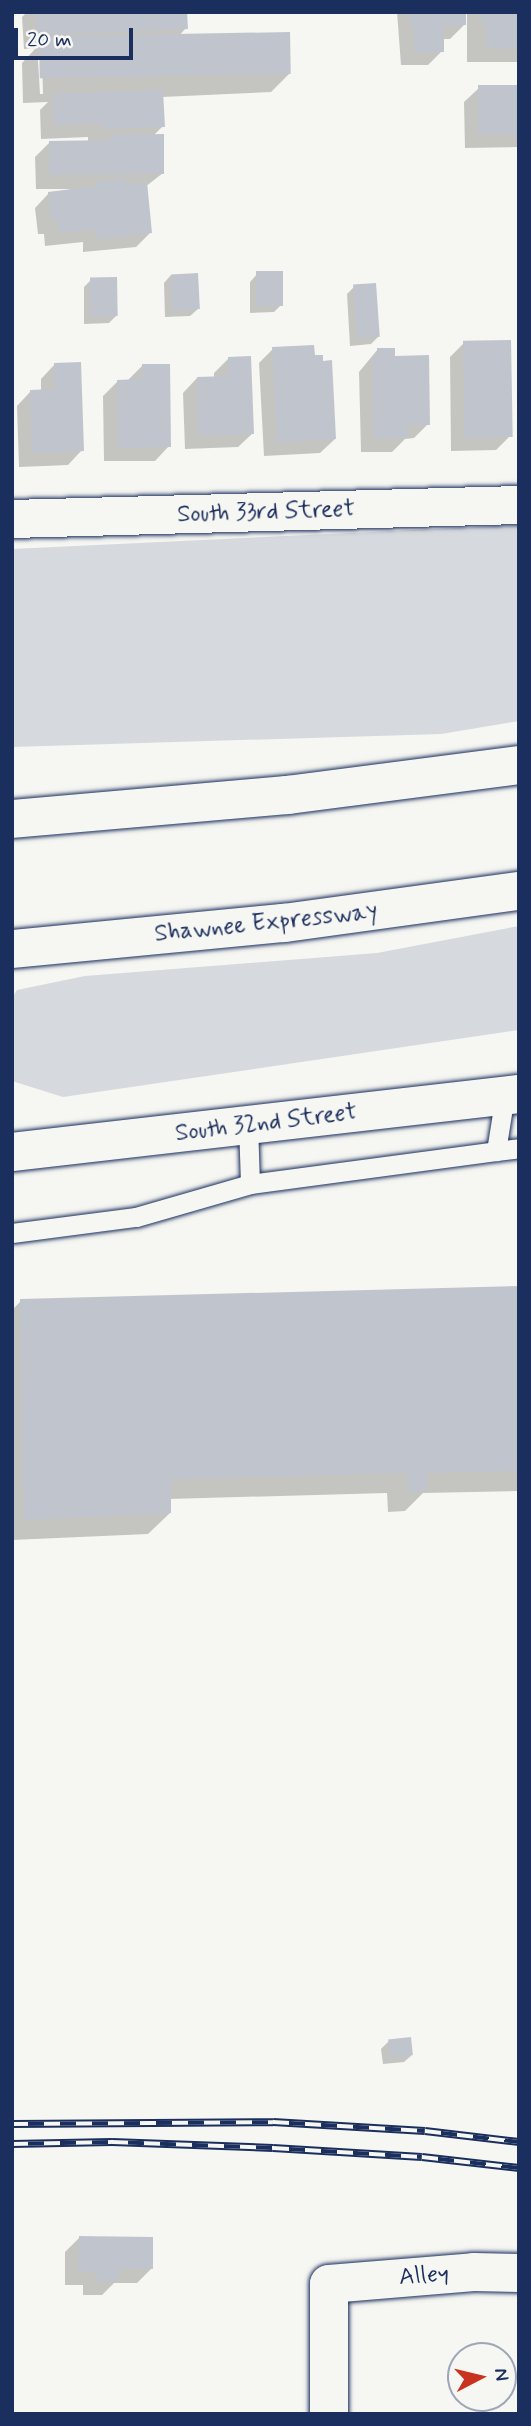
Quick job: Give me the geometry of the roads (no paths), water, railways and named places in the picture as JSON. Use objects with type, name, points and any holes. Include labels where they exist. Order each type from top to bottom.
[{"type":"main road","name":"South 33rd Street","points":[[12,519],[519,505]]},
{"type":"main road","points":[[27,819],[288,795],[519,765]]},
{"type":"main road","name":"Shawnee Expressway","points":[[25,948],[284,922],[519,891]]},
{"type":"main road","name":"South 32nd Street","points":[[12,1152],[512,1094]]},
{"type":"main road","name":"Alley","points":[[329,2414],[329,2284],[474,2272],[519,2273]]},
{"type":"lane","points":[[496,1150],[512,1094]]},
{"type":"lane","points":[[248,1125],[250,1184]]},
{"type":"lane","points":[[12,1233],[136,1217],[250,1184],[519,1148]]},
{"type":"railway","points":[[12,2124],[273,2122],[425,2131],[519,2142]]},
{"type":"railway","points":[[12,2144],[112,2142],[273,2148],[422,2157],[519,2168]]}]
